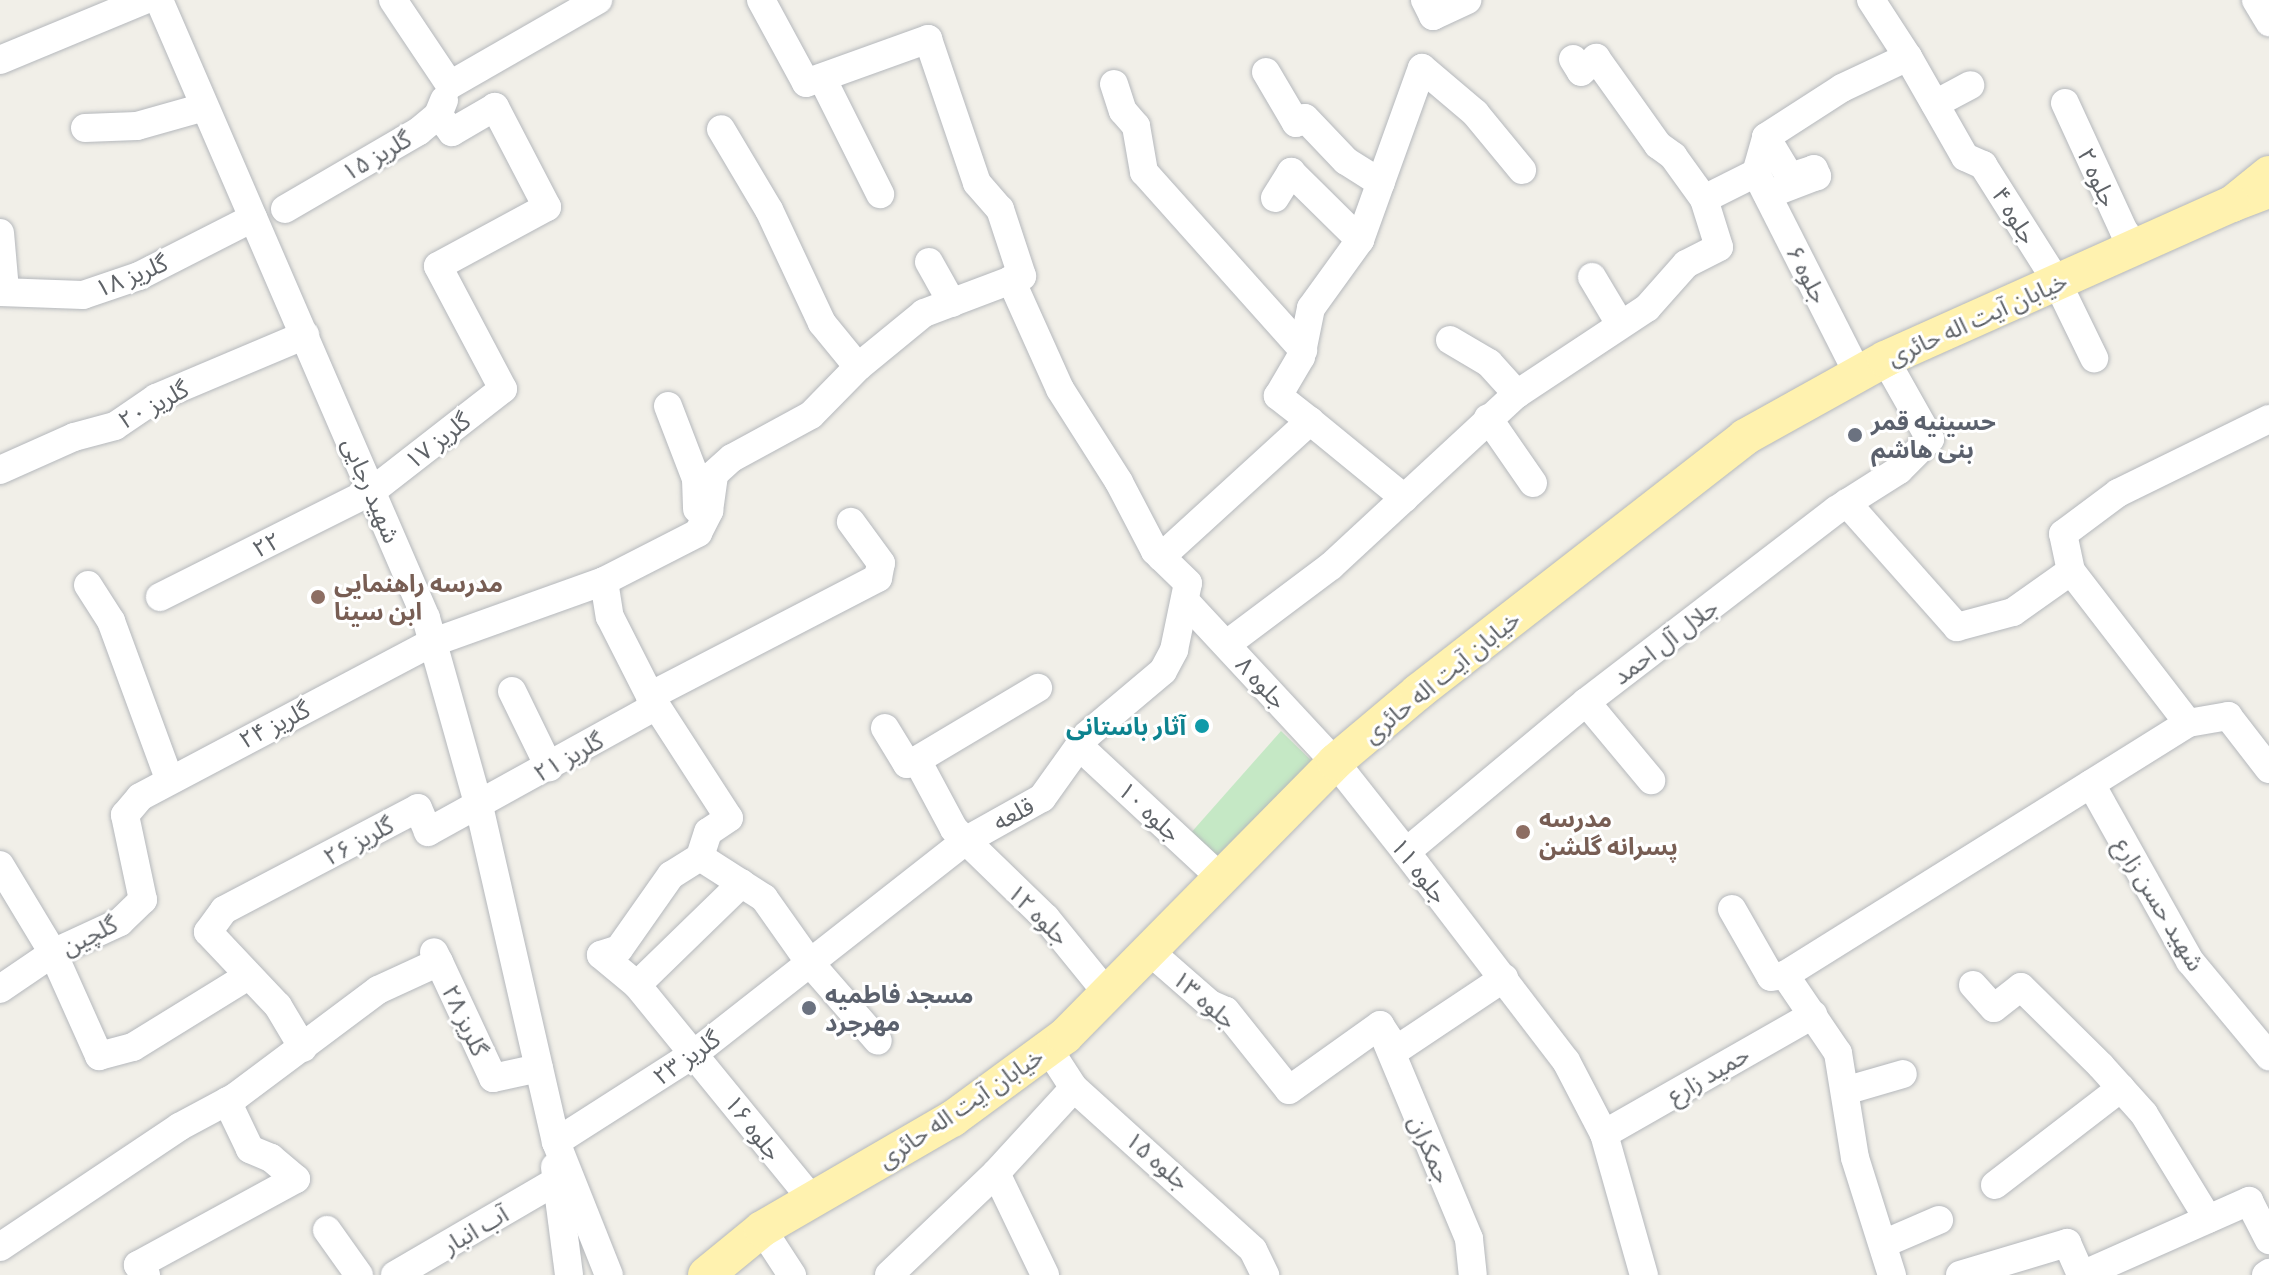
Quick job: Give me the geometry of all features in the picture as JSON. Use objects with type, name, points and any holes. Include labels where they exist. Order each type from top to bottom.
[{"type":"main road","points":[[2232,204],[2269,174]]},
{"type":"main road","points":[[2232,204],[2269,190]]},
{"type":"main road","name":"خیابان آیت اله حائری","points":[[680,1275],[716,1265],[762,1229],[952,1119],[1048,1048],[1107,993],[1147,949],[1335,762],[1702,469],[1757,430],[1872,366],[2232,204]]},
{"type":"street","points":[[0,60],[145,0]]},
{"type":"street","name":"شهید رجایی","points":[[159,0],[372,491],[431,643],[479,806],[556,1142]]},
{"type":"street","points":[[393,0],[450,85]]},
{"type":"street","points":[[698,533],[709,511],[714,474],[732,458],[811,415],[858,367],[924,313],[1022,276],[1000,209],[977,183],[928,39],[806,83],[761,0]]},
{"type":"street","points":[[1430,17],[1467,0]]},
{"type":"street","name":"جلوه ۴","points":[[1871,0],[1908,57],[1965,157],[1983,165],[2057,282],[2094,358]]},
{"type":"street","points":[[2256,0],[2269,22]]},
{"type":"street","points":[[438,115],[450,85],[590,3]]},
{"type":"street","points":[[1766,137],[1842,88],[1908,57]]},
{"type":"street","points":[[1227,644],[1331,566],[1517,394],[1647,308],[1686,264],[1719,247],[1704,199],[1673,156],[1658,145],[1596,58],[1581,72],[1573,59]]},
{"type":"street","points":[[1404,498],[1278,396],[1303,350],[1311,308],[1360,240],[1422,68],[1475,113],[1522,170]]},
{"type":"street","points":[[1266,72],[1296,123],[1305,118],[1346,161],[1381,183]]},
{"type":"street","points":[[822,78],[880,194]]},
{"type":"street","points":[[1114,84],[1123,111],[1136,126],[1144,172],[1303,350]]},
{"type":"street","points":[[1935,104],[1970,85]]},
{"type":"street","name":"جلوه ۲","points":[[2065,103],[2124,231],[2136,247]]},
{"type":"street","points":[[85,128],[137,126],[204,107]]},
{"type":"street","name":"گلریز ۱۷","points":[[372,491],[503,389],[438,266],[547,207],[495,107],[452,132],[438,115]]},
{"type":"street","name":"گلریز ۱۵","points":[[285,209],[438,115]]},
{"type":"street","points":[[721,129],[769,210],[822,323],[858,367]]},
{"type":"street","points":[[1704,199],[1762,184],[1817,176],[1814,169],[1790,177],[1766,137]]},
{"type":"street","points":[[1762,184],[1766,137]]},
{"type":"street","points":[[1275,198],[1291,172],[1360,240]]},
{"type":"street","name":"جلوه ۶","points":[[1762,184],[1872,366],[1930,439]]},
{"type":"street","name":"گلریز ۱۸","points":[[2,291],[83,295],[139,276],[253,218]]},
{"type":"street","points":[[0,233],[2,291]]},
{"type":"street","points":[[929,262],[952,303]]},
{"type":"street","points":[[1592,277],[1620,324]]},
{"type":"street","name":"جلوه ۸","points":[[1011,280],[1060,389],[1161,557],[1227,644],[1335,762]]},
{"type":"street","name":"گلریز ۲۰","points":[[0,470],[74,437],[115,426],[156,398],[305,335]]},
{"type":"street","points":[[1450,340],[1489,363],[1517,394]]},
{"type":"street","points":[[668,406],[696,479],[698,533]]},
{"type":"street","points":[[1488,418],[1533,483]]},
{"type":"street","points":[[2188,723],[2071,571],[2063,534],[2118,493],[2269,419]]},
{"type":"street","points":[[1161,557],[1310,421]]},
{"type":"street","name":"جلال آل احمد","points":[[1406,852],[1586,702],[1847,503],[1899,470],[1930,439]]},
{"type":"street","name":"۲۲","points":[[160,597],[372,491]]},
{"type":"street","points":[[1847,503],[1957,627],[2013,612],[2071,571]]},
{"type":"street","name":"گلریز ۲۱","points":[[479,806],[549,767],[653,701],[878,578],[881,563],[851,522]]},
{"type":"street","name":"گلریز ۲۴","points":[[125,815],[140,797],[169,779],[431,643],[604,581],[698,533]]},
{"type":"street","points":[[604,581],[610,617],[653,701],[729,818],[708,832],[700,857],[764,898],[810,963],[878,1041]]},
{"type":"street","points":[[88,585],[111,621],[169,779]]},
{"type":"street","name":"قلعه","points":[[810,963],[965,841],[1042,798],[1079,746],[1163,671],[1187,593]]},
{"type":"street","points":[[917,760],[1038,688]]},
{"type":"street","points":[[512,691],[549,767]]},
{"type":"street","points":[[1586,702],[1651,780]]},
{"type":"street","points":[[1732,909],[1771,977],[1785,975],[2188,723],[2228,716],[2269,769]]},
{"type":"street","name":"جلوه ۱۲","points":[[885,728],[907,764],[917,760],[965,841],[1046,918],[1107,993]]},
{"type":"street","name":"جلوه ۱۰","points":[[1079,746],[1220,877]]},
{"type":"street","name":"جلوه ۱۱","points":[[1335,762],[1504,978]]},
{"type":"street","name":"شهید حسن زارع","points":[[2091,784],[2190,961],[2269,1056]]},
{"type":"street","name":"گلریز ۲۶","points":[[248,976],[208,932],[224,910],[418,808],[428,832],[479,806]]},
{"type":"street","name":"گلچین","points":[[0,989],[53,953],[120,922],[143,900],[125,815]]},
{"type":"street","name":"جلوه ۱۶","points":[[700,857],[671,875],[619,949],[601,955],[637,985],[813,1201]]},
{"type":"street","points":[[0,865],[53,953],[99,1056],[133,1047],[248,976],[278,1006],[303,1048],[227,1101],[179,1127],[0,1247]]},
{"type":"street","points":[[637,985],[742,883]]},
{"type":"street","name":"جلوه ۱۳","points":[[1147,949],[1210,1004],[1226,1011],[1289,1090],[1380,1025]]},
{"type":"street","name":"گلریز ۲۸","points":[[303,1048],[378,990],[437,957],[493,1078],[539,1068]]},
{"type":"street","name":"گلریز ۲۳","points":[[556,1142],[695,1053],[810,963]]},
{"type":"street","points":[[1785,975],[1838,1053],[1848,1090],[1855,1158],[1892,1275]]},
{"type":"street","points":[[1380,1025],[1396,1050],[1504,978],[1566,1061],[1604,1134],[1644,1275]]},
{"type":"street","points":[[1973,985],[1994,1008],[2021,987],[2121,1088],[2184,1173],[2208,1219]]},
{"type":"street","name":"حمید زارع","points":[[1604,1134],[1813,1015]]},
{"type":"street","name":"جمکران","points":[[1380,1025],[1469,1239],[1473,1275]]},
{"type":"street","name":"جلوه ۱۵","points":[[1048,1048],[1074,1088],[1194,1192],[1253,1250],[1265,1275]]},
{"type":"street","points":[[1848,1090],[1903,1074]]},
{"type":"street","points":[[889,1275],[996,1173],[1074,1088]]},
{"type":"street","points":[[1995,1185],[2121,1088]]},
{"type":"street","points":[[146,1275],[138,1265],[296,1179],[271,1158],[250,1149],[227,1101]]},
{"type":"street","points":[[556,1142],[555,1182],[569,1275]]},
{"type":"street","points":[[556,1142],[609,1275]]},
{"type":"street","points":[[996,1173],[1045,1275]]},
{"type":"street","name":"آب انبار","points":[[395,1275],[555,1182]]},
{"type":"street","points":[[1960,1275],[2067,1243],[2081,1275],[2249,1201],[2269,1240]]},
{"type":"street","points":[[1883,1244],[1939,1220]]},
{"type":"street","points":[[762,1229],[792,1275]]},
{"type":"street","points":[[327,1230],[359,1275]]},
{"type":"green space","points":[[1281,731],[1314,763],[1216,857],[1189,835]]},
{"type":"place","name":"حسینیه قمر بنی هاشم","points":[[1855,435]]},
{"type":"place","name":"مدرسه راهنمایی ابن سینا","points":[[318,597]]},
{"type":"place","name":"آثار باستانی","points":[[1202,726]]},
{"type":"place","name":"مدرسه پسرانه گلشن","points":[[1523,832]]},
{"type":"place","name":"مسجد فاطمیه مهرجرد","points":[[809,1008]]}]
